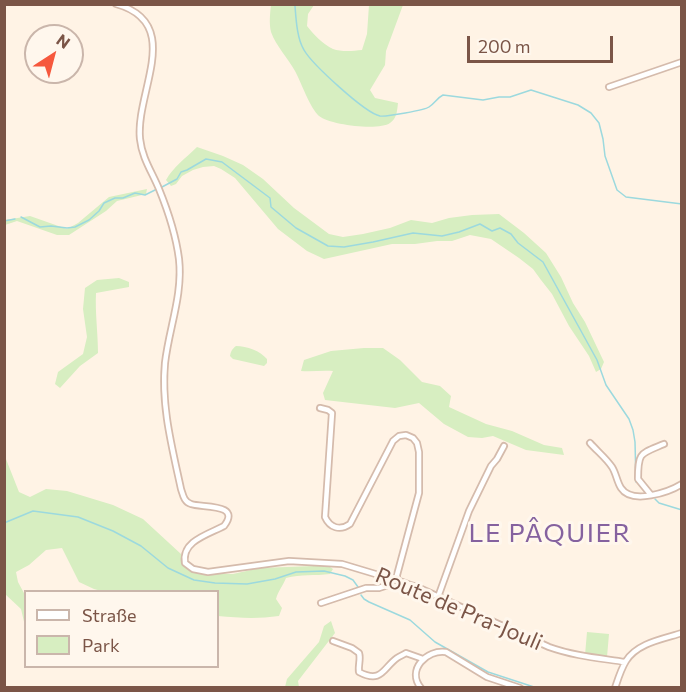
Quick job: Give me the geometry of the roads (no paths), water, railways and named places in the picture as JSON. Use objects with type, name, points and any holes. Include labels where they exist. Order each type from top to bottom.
[{"type":"street","name":"Route de Pra-Jouli","points":[[116,4],[131,9],[140,16],[153,38],[153,58],[142,106],[139,134],[145,161],[161,193],[179,260],[179,291],[166,361],[164,391],[167,421],[181,489],[184,498],[190,504],[221,508],[228,517],[224,526],[190,544],[184,558],[185,563],[193,569],[208,572],[290,561],[342,564],[417,587],[556,650],[625,662]]},
{"type":"street","points":[[609,87],[681,62]]},
{"type":"street","points":[[321,408],[332,413],[325,517],[333,527],[345,527],[350,524],[393,441],[399,435],[413,438],[419,452],[418,493],[395,580],[379,588],[366,588],[321,603]]},
{"type":"street","points":[[590,443],[613,468],[622,490],[627,494],[644,497],[674,489],[681,484]]},
{"type":"street","points":[[651,495],[638,479],[639,457],[642,453],[664,444]]},
{"type":"street","points":[[438,597],[469,511],[491,466],[504,446]]},
{"type":"street","points":[[615,687],[625,662],[630,656],[642,647],[681,633]]},
{"type":"street","points":[[333,641],[359,653],[358,667],[359,672],[363,674],[376,676],[383,673],[396,658],[406,653],[423,659]]},
{"type":"street","points":[[421,687],[417,683],[415,674],[423,659],[438,651],[446,652],[487,677],[520,687]]},
{"type":"street","points":[[499,681],[504,687]]},
{"type":"waterway","points":[[293,4],[298,35],[309,57],[339,87],[373,113],[384,116],[420,110],[429,107],[443,95],[483,100],[510,97],[531,90],[578,105],[591,113],[599,123],[605,156],[617,190],[626,197],[682,204]]},
{"type":"waterway","points":[[162,187],[177,179],[181,172],[206,159],[222,162],[270,198],[271,207],[296,228],[328,246],[344,247],[413,233],[442,236],[480,224],[492,231],[500,228],[511,234],[518,243],[543,262],[597,360],[606,385],[629,419],[635,442],[636,482]]},
{"type":"waterway","points":[[21,217],[40,227],[75,227],[89,220],[104,203],[135,193],[145,195],[157,189]]},
{"type":"waterway","points":[[4,221],[15,219]]},
{"type":"waterway","points":[[655,499],[659,503],[682,510]]},
{"type":"waterway","points":[[4,523],[33,511],[78,517],[113,531],[141,546],[168,568],[194,580],[247,584],[275,579],[296,572],[324,571],[345,576],[353,580],[358,587]]},
{"type":"waterway","points":[[361,595],[369,602],[410,620],[435,642],[488,672],[537,688]]},
{"type":"district","name":"LE PÂQUIER","points":[[550,533]]}]
